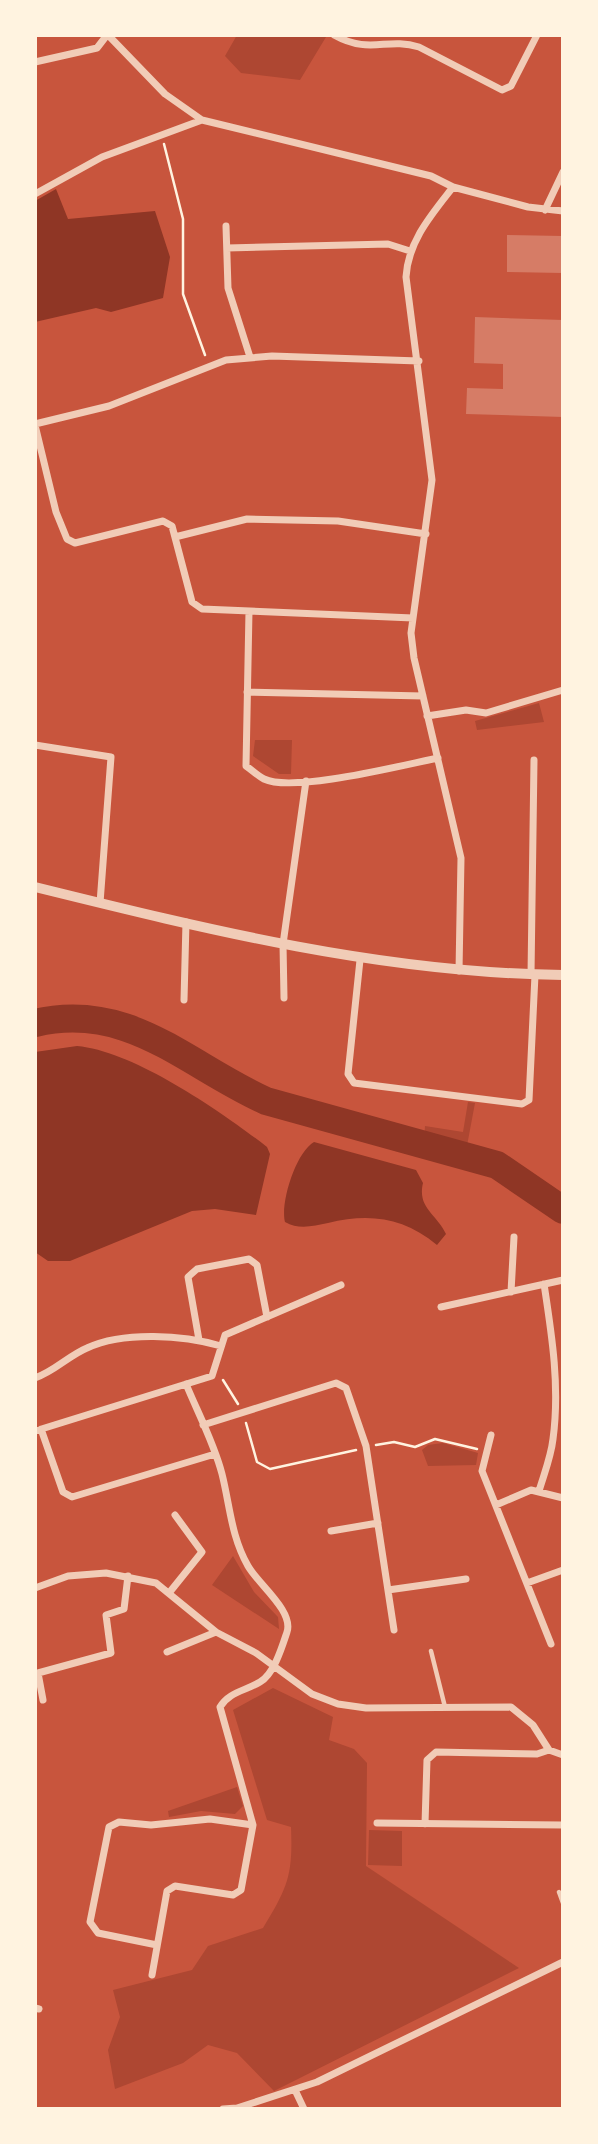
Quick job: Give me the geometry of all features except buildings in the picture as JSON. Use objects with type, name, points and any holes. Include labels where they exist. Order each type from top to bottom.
[{"type":"street","points":[[35,62],[96,48],[107,35],[165,94],[202,120],[431,176],[453,187],[545,210],[563,211]]},
{"type":"street","points":[[334,35],[353,46],[409,44],[419,47],[502,90],[511,86],[537,35]]},
{"type":"street","points":[[35,194],[102,157],[202,120]]},
{"type":"street","points":[[545,210],[563,172]]},
{"type":"street","points":[[453,187],[416,237],[410,251],[406,277],[419,361],[432,480],[411,633],[427,716],[461,859],[459,971]]},
{"type":"street","points":[[226,226],[228,288],[250,356]]},
{"type":"street","points":[[227,248],[388,244],[410,251]]},
{"type":"street","points":[[413,618],[202,609],[192,602],[172,526],[163,521],[75,543],[67,539],[56,512],[35,424],[109,406],[208,365],[250,356],[419,361]]},
{"type":"street","points":[[175,537],[247,519],[338,522],[426,534]]},
{"type":"street","points":[[249,611],[246,766],[265,780],[306,781],[340,778],[438,758]]},
{"type":"street","points":[[427,716],[466,710],[486,713],[563,690]]},
{"type":"street","points":[[247,692],[423,696]]},
{"type":"street","points":[[35,744],[111,757],[100,903]]},
{"type":"street","points":[[360,960],[348,1074],[354,1083],[522,1104],[528,1100],[533,975],[534,760]]},
{"type":"street","points":[[284,998],[282,944],[306,781]]},
{"type":"street","points":[[35,887],[360,960],[459,971],[563,975]]},
{"type":"street","points":[[184,1000],[186,922]]},
{"type":"street","points":[[511,1292],[514,1237]]},
{"type":"street","points":[[199,1340],[188,1277],[197,1269],[249,1259],[257,1265],[267,1317]]},
{"type":"street","points":[[441,1307],[563,1280]]},
{"type":"street","points":[[540,1491],[553,1442],[556,1411],[555,1364],[544,1284]]},
{"type":"street","points":[[215,1454],[72,1497],[63,1492],[38,1430],[212,1376],[225,1335],[341,1285]]},
{"type":"street","points":[[35,1378],[61,1366],[83,1349],[104,1342],[158,1337],[199,1340],[221,1346]]},
{"type":"street","points":[[203,1425],[336,1382],[346,1388],[366,1447],[394,1630]]},
{"type":"street","points":[[152,1975],[167,1891],[174,1886],[233,1895],[241,1890],[253,1825],[220,1707],[226,1698],[262,1681],[275,1666],[278,1650],[289,1630],[285,1612],[251,1572],[238,1548],[215,1454],[186,1384]]},
{"type":"street","points":[[491,1435],[482,1471],[551,1644]]},
{"type":"street","points":[[495,1505],[531,1490],[563,1498]]},
{"type":"street","points":[[169,1593],[202,1552],[175,1516]]},
{"type":"street","points":[[331,1531],[378,1523]]},
{"type":"street","points":[[527,1583],[563,1570]]},
{"type":"street","points":[[35,1588],[68,1576],[106,1573],[156,1583],[216,1632],[275,1666],[312,1694],[338,1704],[446,1710],[511,1707],[533,1725],[549,1750],[563,1755]]},
{"type":"street","points":[[43,1700],[38,1673],[111,1653],[106,1615],[124,1609],[128,1576]]},
{"type":"street","points":[[388,1590],[466,1579]]},
{"type":"street","points":[[167,1652],[216,1632]]},
{"type":"street","points":[[425,1824],[427,1760],[436,1752],[537,1754],[549,1750]]},
{"type":"street","points":[[157,1945],[98,1933],[90,1922],[108,1827],[119,1822],[151,1825],[210,1819],[253,1825]]},
{"type":"street","points":[[377,1824],[563,1825]]},
{"type":"street","points":[[223,2109],[295,2090],[414,2037],[563,1962]]},
{"type":"street","points":[[295,2090],[304,2109]]},
{"type":"lane","points":[[431,1651],[446,1710]]},
{"type":"lane","points":[[559,1892],[563,1903]]},
{"type":"path","points":[[162,137],[181,208],[183,294],[208,365]]},
{"type":"path","points":[[212,1376],[220,1377],[242,1412],[250,1447],[262,1466],[270,1469],[394,1442],[415,1447],[435,1439],[487,1452]]},
{"type":"shaded area","points":[[237,35],[326,37],[300,80],[241,73],[225,56]]},
{"type":"shaded area","points":[[56,189],[68,219],[155,211],[170,257],[163,298],[111,312],[96,308],[35,322],[35,201]]},
{"type":"shaded area","points":[[539,703],[544,722],[477,730],[475,721]]},
{"type":"shaded area","points":[[255,740],[292,740],[291,774],[279,774],[253,756]]},
{"type":"shaded area","points":[[77,1046],[100,1050],[150,1071],[202,1101],[267,1147],[270,1154],[256,1215],[215,1209],[192,1211],[70,1261],[48,1261],[35,1252],[35,1052]]},
{"type":"shaded area","points":[[468,1102],[475,1103],[466,1151],[424,1142],[425,1126],[463,1132]]},
{"type":"shaded area","points":[[314,1142],[416,1170],[423,1183],[425,1205],[446,1234],[437,1245],[411,1228],[372,1218],[306,1227],[285,1222],[285,1203],[291,1179],[301,1156]]},
{"type":"shaded area","points":[[443,1443],[478,1453],[476,1465],[428,1466],[422,1450],[428,1445]]},
{"type":"shaded area","points":[[233,1556],[254,1592],[278,1617],[279,1629],[212,1585]]},
{"type":"shaded area","points":[[273,1688],[333,1717],[329,1740],[354,1749],[367,1763],[366,1866],[519,1968],[274,2091],[237,2053],[208,2045],[183,2063],[115,2089],[108,2050],[120,2017],[113,1990],[192,1970],[208,1946],[263,1928],[283,1891],[290,1869],[291,1827],[267,1820],[233,1710]]},
{"type":"shaded area","points":[[237,1787],[243,1806],[235,1814],[201,1811],[169,1817],[168,1811]]},
{"type":"shaded area","points":[[369,1830],[402,1831],[402,1866],[368,1865]]},
{"type":"waterway","points":[[35,1023],[69,1019],[100,1021],[129,1029],[156,1040],[266,1101],[497,1165],[563,1210]]}]
